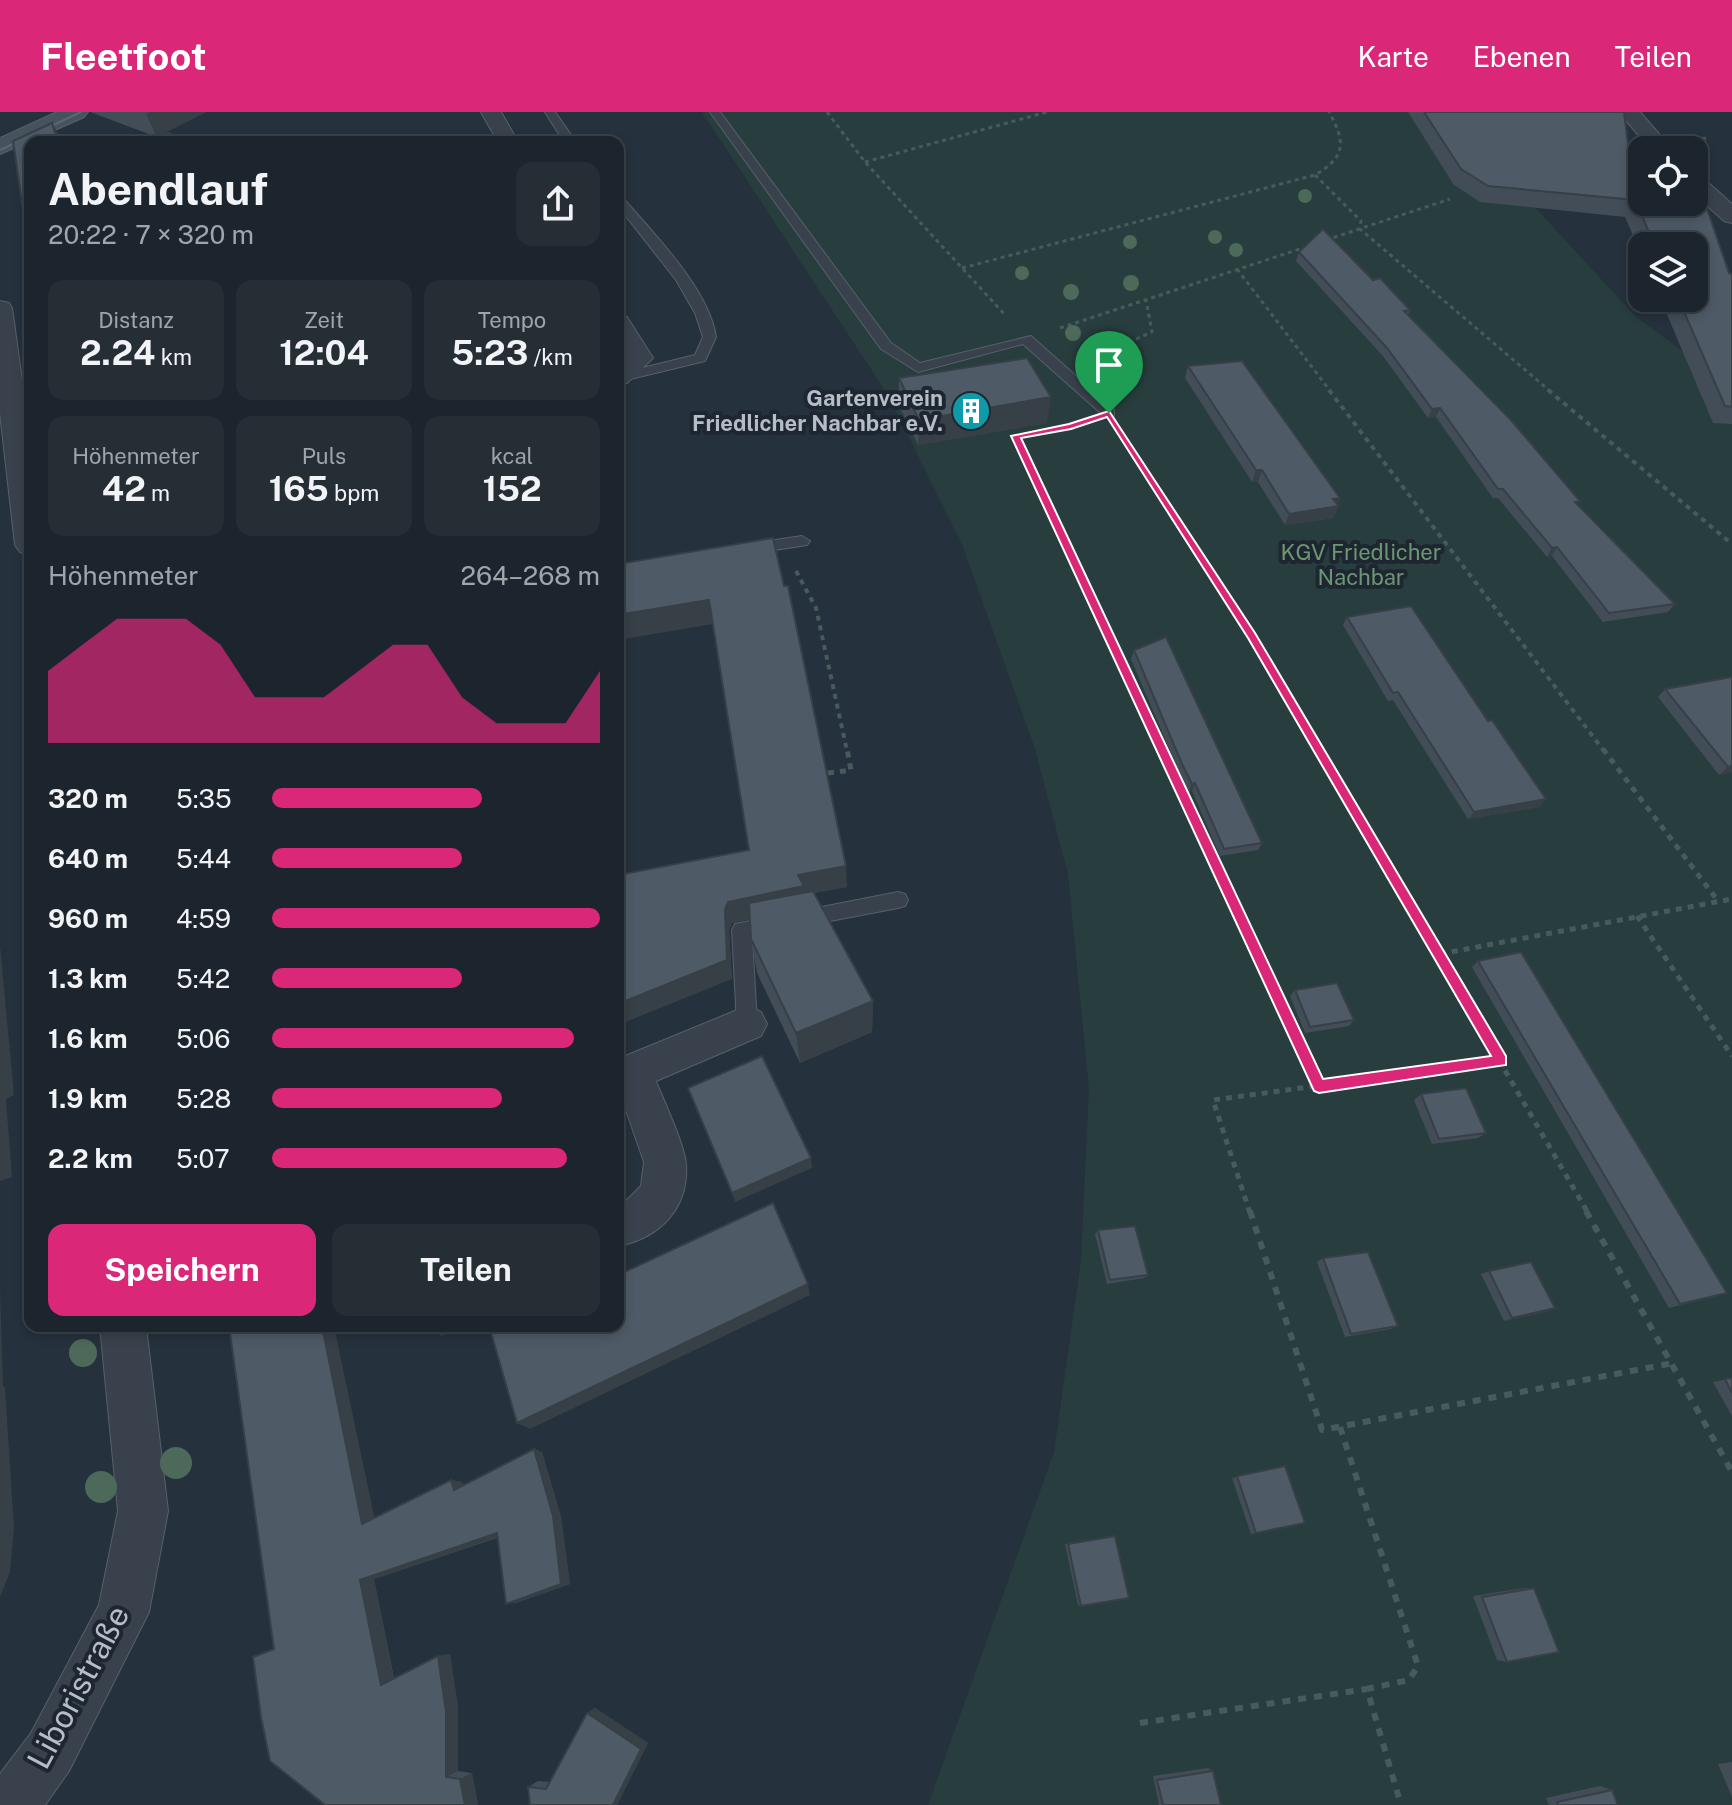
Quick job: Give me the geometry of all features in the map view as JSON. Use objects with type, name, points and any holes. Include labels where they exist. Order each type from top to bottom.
[{"type":"main road","points":[[0,147],[76,112]]},
{"type":"street","points":[[491,112],[505,136]]},
{"type":"street","points":[[1629,112],[1650,136]]},
{"type":"street","points":[[1708,195],[1732,216]]},
{"type":"street","points":[[0,308],[23,533]]},
{"type":"street","points":[[624,332],[640,358],[624,373]]},
{"type":"street","points":[[624,1223],[636,1221],[662,1196],[665,1162],[626,1075],[747,1024]]},
{"type":"street","name":"Liboristraße","points":[[11,1805],[50,1752],[123,1612],[143,1511],[124,1332]]},
{"type":"lane","points":[[550,112],[566,136]]},
{"type":"lane","points":[[715,112],[886,346],[918,368],[1026,339],[1109,413]]},
{"type":"lane","points":[[624,206],[695,303],[709,331],[708,348],[700,358],[624,377]]},
{"type":"lane","points":[[726,553],[795,542]]},
{"type":"lane","points":[[747,1024],[742,930],[898,900]]},
{"type":"path","points":[[827,112],[865,162],[1026,339],[1450,199]]},
{"type":"path","points":[[865,162],[1047,112]]},
{"type":"path","points":[[962,268],[1315,175],[1334,166],[1342,150],[1338,127],[1329,112]]},
{"type":"path","points":[[1315,175],[1361,221],[1360,229]]},
{"type":"path","points":[[1360,229],[1732,544]]},
{"type":"path","points":[[1237,269],[1718,901]]},
{"type":"path","points":[[1136,339],[1152,332],[1146,300]]},
{"type":"path","points":[[1319,1086],[1016,436],[1071,426],[1109,413],[1251,635],[1440,954],[1732,1472]]},
{"type":"path","points":[[795,542],[798,578],[816,608],[851,770],[828,773]]},
{"type":"path","points":[[1440,954],[1732,899]]},
{"type":"path","points":[[1637,916],[1732,1056]]},
{"type":"path","points":[[1501,1061],[1213,1100],[1322,1430],[1673,1363]]},
{"type":"path","points":[[1140,1723],[1409,1680],[1418,1666],[1340,1427]]},
{"type":"path","points":[[1367,1689],[1401,1805]]},
{"type":"green space","name":"KGV Friedlicher Nachbar","points":[[702,112],[1441,112],[1505,175],[1628,308],[1628,312],[1732,387],[1732,1805],[928,1805],[1054,1452],[1081,1261],[1089,1089],[1068,874],[1035,749],[962,544],[888,395]]},
{"type":"building","points":[[1424,112],[1624,112],[1628,145],[1628,199],[1488,186],[1461,169]]},
{"type":"building","points":[[52,123],[56,136],[24,136],[24,225],[23,210],[13,141]]},
{"type":"building","points":[[1708,212],[1729,273],[1732,274],[1732,407],[1725,406],[1684,312],[1708,312],[1708,232],[1649,232],[1642,216],[1708,216]]},
{"type":"building","points":[[1323,229],[1373,280],[1380,278],[1410,310],[1404,311],[1510,419],[1580,501],[1575,502],[1675,604],[1609,613],[1557,547],[1552,548],[1503,489],[1498,489],[1440,408],[1432,409],[1387,348],[1299,252]]},
{"type":"building","points":[[1027,358],[1051,397],[919,420],[899,378]]},
{"type":"building","points":[[1242,361],[1340,498],[1333,499],[1339,506],[1289,514],[1262,470],[1256,470],[1188,366]]},
{"type":"building","points":[[773,538],[784,586],[788,586],[846,866],[798,875],[804,886],[728,902],[725,910],[727,960],[624,1002],[624,874],[749,850],[709,600],[624,614],[624,563]]},
{"type":"building","points":[[1411,606],[1488,721],[1492,720],[1546,799],[1474,812],[1398,692],[1393,693],[1347,617]]},
{"type":"building","points":[[1166,637],[1262,843],[1224,849],[1195,783],[1192,784],[1182,764],[1134,650]]},
{"type":"building","points":[[1732,677],[1732,766],[1728,767],[1665,689]]},
{"type":"building","points":[[813,891],[873,1001],[796,1033],[751,939],[749,903]]},
{"type":"building","points":[[1521,952],[1727,1293],[1680,1304],[1478,961]]},
{"type":"building","points":[[1337,983],[1354,1020],[1310,1027],[1295,990]]},
{"type":"building","points":[[762,1056],[811,1158],[732,1193],[688,1088]]},
{"type":"building","points":[[1466,1088],[1486,1133],[1439,1139],[1421,1094]]},
{"type":"building","points":[[773,1203],[808,1284],[517,1423],[491,1332],[624,1332],[624,1272]]},
{"type":"building","points":[[1135,1226],[1148,1275],[1110,1280],[1098,1230]]},
{"type":"building","points":[[1368,1252],[1398,1326],[1351,1334],[1323,1258]]},
{"type":"building","points":[[1531,1262],[1555,1308],[1512,1318],[1489,1271]]},
{"type":"building","points":[[230,1332],[323,1332],[362,1524],[451,1480],[454,1490],[534,1449],[553,1516],[561,1584],[506,1604],[497,1533],[360,1580],[381,1685],[438,1656],[446,1712],[446,1777],[460,1779],[465,1805],[325,1805],[270,1761],[253,1657],[274,1649]]},
{"type":"building","points":[[1732,1378],[1732,1393],[1725,1379]]},
{"type":"building","points":[[1285,1466],[1305,1523],[1256,1533],[1237,1476]]},
{"type":"building","points":[[1115,1536],[1129,1598],[1081,1606],[1068,1544]]},
{"type":"building","points":[[1534,1588],[1559,1652],[1507,1662],[1482,1597]]},
{"type":"building","points":[[587,1713],[641,1749],[613,1805],[530,1805],[528,1787],[546,1789]]},
{"type":"building","points":[[1213,1771],[1221,1805],[1163,1805],[1157,1780]]},
{"type":"building","points":[[1612,1790],[1618,1805],[1558,1805],[1557,1802]]},
{"type":"tram line","points":[[30,136],[81,112]]},
{"type":"tram line","points":[[0,150],[24,139]]},
{"type":"place","name":"Gartenverein Friedlicher Nachbar e.V.","points":[[971,411]]},
{"type":"route","points":[[1109,413],[1251,635],[1501,1061],[1319,1086],[1016,436],[1071,426],[1109,413]]}]
